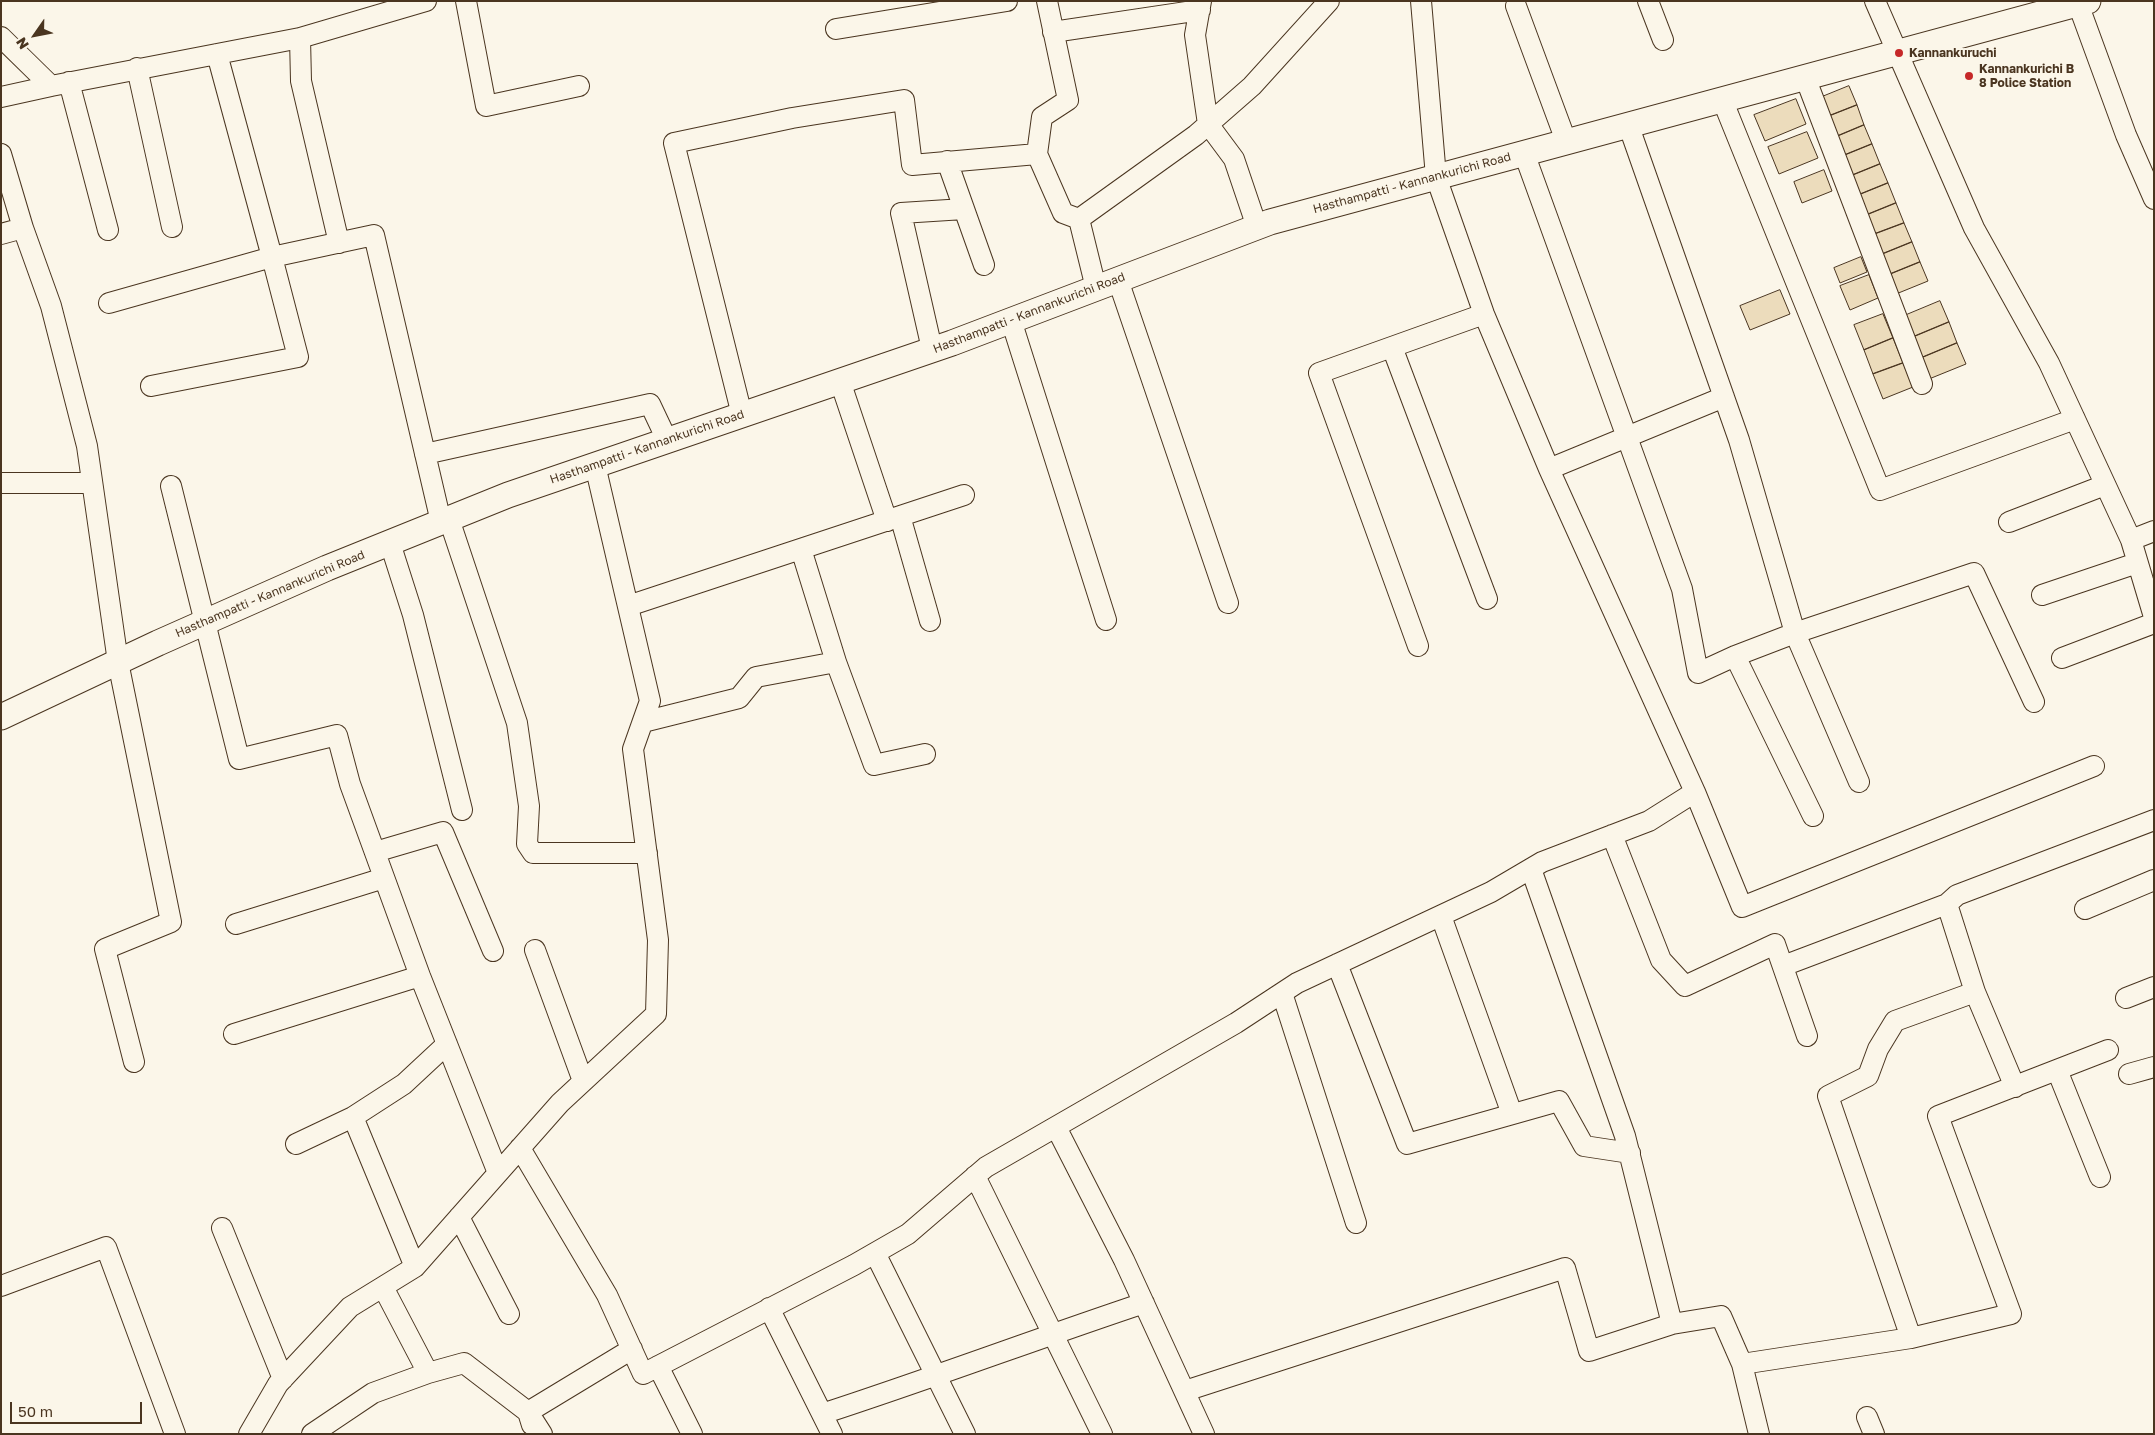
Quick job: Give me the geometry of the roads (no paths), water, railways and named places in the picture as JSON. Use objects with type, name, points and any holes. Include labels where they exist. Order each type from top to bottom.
[{"type":"main road","name":"Hasthampatti - Kannankurichi Road","points":[[1,717],[206,622],[508,495],[932,349],[1257,227],[1628,124],[1899,53],[2081,2]]},
{"type":"street","points":[[1,97],[138,68],[300,38],[372,9],[426,1]]},
{"type":"street","points":[[466,1],[486,106],[579,86]]},
{"type":"street","points":[[836,29],[1007,1]]},
{"type":"street","points":[[1047,1],[1068,100],[1042,117],[1037,154],[1063,213],[1079,219],[1107,284],[1228,602]]},
{"type":"street","points":[[1079,219],[1208,124],[1252,86],[1329,1]]},
{"type":"street","points":[[1421,1],[1436,177],[1484,314],[1548,469],[1695,792],[1742,907],[2094,766]]},
{"type":"street","points":[[1648,1],[1663,40]]},
{"type":"street","points":[[1875,1],[1974,228],[2048,363],[2131,540],[2154,617]]},
{"type":"street","points":[[2081,2],[2126,135],[2154,199]]},
{"type":"street","points":[[1054,32],[1200,6],[1195,36],[1208,124],[1234,159],[1257,227]]},
{"type":"street","points":[[1516,6],[1566,141]]},
{"type":"street","points":[[1,37],[60,84],[108,230]]},
{"type":"street","points":[[300,38],[301,81],[339,242]]},
{"type":"street","points":[[151,386],[298,357],[217,54]]},
{"type":"street","points":[[138,68],[172,227]]},
{"type":"street","points":[[1806,77],[1922,384]]},
{"type":"street","points":[[1722,99],[1880,490],[2075,419]]},
{"type":"street","points":[[742,415],[674,143],[792,118],[904,100],[912,164],[1037,154]]},
{"type":"street","points":[[1628,124],[1739,440],[1795,634],[1859,782]]},
{"type":"street","points":[[1524,153],[1682,589],[1698,673],[1735,656],[1795,634],[1974,573],[2034,702]]},
{"type":"street","points":[[1,154],[23,228],[51,306],[87,446],[118,662],[171,922],[105,949],[134,1062]]},
{"type":"street","points":[[947,162],[984,265]]},
{"type":"street","points":[[932,349],[900,213],[964,208]]},
{"type":"street","points":[[1,234],[23,228]]},
{"type":"street","points":[[109,303],[272,257],[374,235],[425,454],[445,520],[517,723],[529,806],[527,844],[533,853],[647,853]]},
{"type":"street","points":[[1418,646],[1319,373],[1484,314]]},
{"type":"street","points":[[1011,320],[1106,620]]},
{"type":"street","points":[[1392,347],[1487,599]]},
{"type":"street","points":[[840,381],[930,621]]},
{"type":"street","points":[[1548,469],[1724,397]]},
{"type":"street","points":[[425,454],[650,404],[667,440]]},
{"type":"street","points":[[250,1434],[283,1379],[350,1307],[415,1267],[560,1103],[656,1014],[658,940],[633,749],[650,701],[594,466]]},
{"type":"street","points":[[1,483],[92,483]]},
{"type":"street","points":[[2009,522],[2105,485]]},
{"type":"street","points":[[171,486],[239,759],[337,735],[350,784],[420,976],[498,1173]]},
{"type":"street","points":[[628,606],[964,495]]},
{"type":"street","points":[[2131,540],[2154,531]]},
{"type":"street","points":[[390,543],[413,615],[462,810]]},
{"type":"street","points":[[801,549],[836,662],[874,765],[925,754]]},
{"type":"street","points":[[2042,595],[2137,563]]},
{"type":"street","points":[[2062,658],[2154,623]]},
{"type":"street","points":[[1735,656],[1813,816]]},
{"type":"street","points":[[643,722],[739,698],[756,677],[836,662]]},
{"type":"street","points":[[520,1148],[607,1295],[643,1374],[908,1234],[986,1167],[1236,1023],[1297,983],[1491,892],[1542,862],[1649,821],[1695,792]]},
{"type":"street","points":[[1782,966],[1947,904],[1957,895],[2154,820]]},
{"type":"street","points":[[375,852],[443,832],[493,951]]},
{"type":"street","points":[[1612,835],[1661,960],[1684,986],[1775,944],[1807,1036]]},
{"type":"street","points":[[1531,869],[1625,1136],[1672,1324]]},
{"type":"street","points":[[236,924],[384,878]]},
{"type":"street","points":[[2085,909],[2154,880]]},
{"type":"street","points":[[1947,904],[1975,992],[2014,1087]]},
{"type":"street","points":[[1440,916],[1512,1114]]},
{"type":"street","points":[[535,950],[583,1081]]},
{"type":"street","points":[[1337,964],[1407,1144],[1559,1101],[1584,1146],[1630,1153]]},
{"type":"street","points":[[234,1034],[420,976]]},
{"type":"street","points":[[2126,998],[2154,987]]},
{"type":"street","points":[[1911,1338],[1828,1096],[1868,1076],[1878,1048],[1895,1022],[1975,992]]},
{"type":"street","points":[[1282,993],[1356,1223]]},
{"type":"street","points":[[296,1144],[353,1117],[404,1084],[447,1044]]},
{"type":"street","points":[[1742,1364],[1911,1338],[2012,1314],[1938,1116],[2108,1050]]},
{"type":"street","points":[[2129,1074],[2154,1067]]},
{"type":"street","points":[[2057,1070],[2100,1177]]},
{"type":"street","points":[[353,1117],[415,1267]]},
{"type":"street","points":[[1056,1127],[1144,1303],[1204,1434]]},
{"type":"street","points":[[976,1176],[1102,1434]]},
{"type":"street","points":[[459,1217],[509,1314]]},
{"type":"street","points":[[222,1228],[283,1379]]},
{"type":"street","points":[[1,1286],[106,1247],[175,1434]]},
{"type":"street","points":[[875,1253],[965,1434]]},
{"type":"street","points":[[1185,1391],[1565,1268],[1588,1351],[1672,1324],[1720,1316],[1742,1364],[1759,1434]]},
{"type":"street","points":[[383,1287],[428,1373]]},
{"type":"street","points":[[822,1414],[937,1377],[1052,1334],[1144,1303]]},
{"type":"street","points":[[769,1308],[832,1434]]},
{"type":"street","points":[[528,1412],[632,1350]]},
{"type":"street","points":[[312,1434],[373,1392],[464,1363],[528,1412],[542,1434]]},
{"type":"street","points":[[658,1366],[692,1434]]},
{"type":"street","points":[[528,1412],[535,1434]]},
{"type":"place","name":"Kannankuruchi","points":[[1899,53]]},
{"type":"place","name":"Kannankurichi B 8 Police Station","points":[[1969,76]]}]
